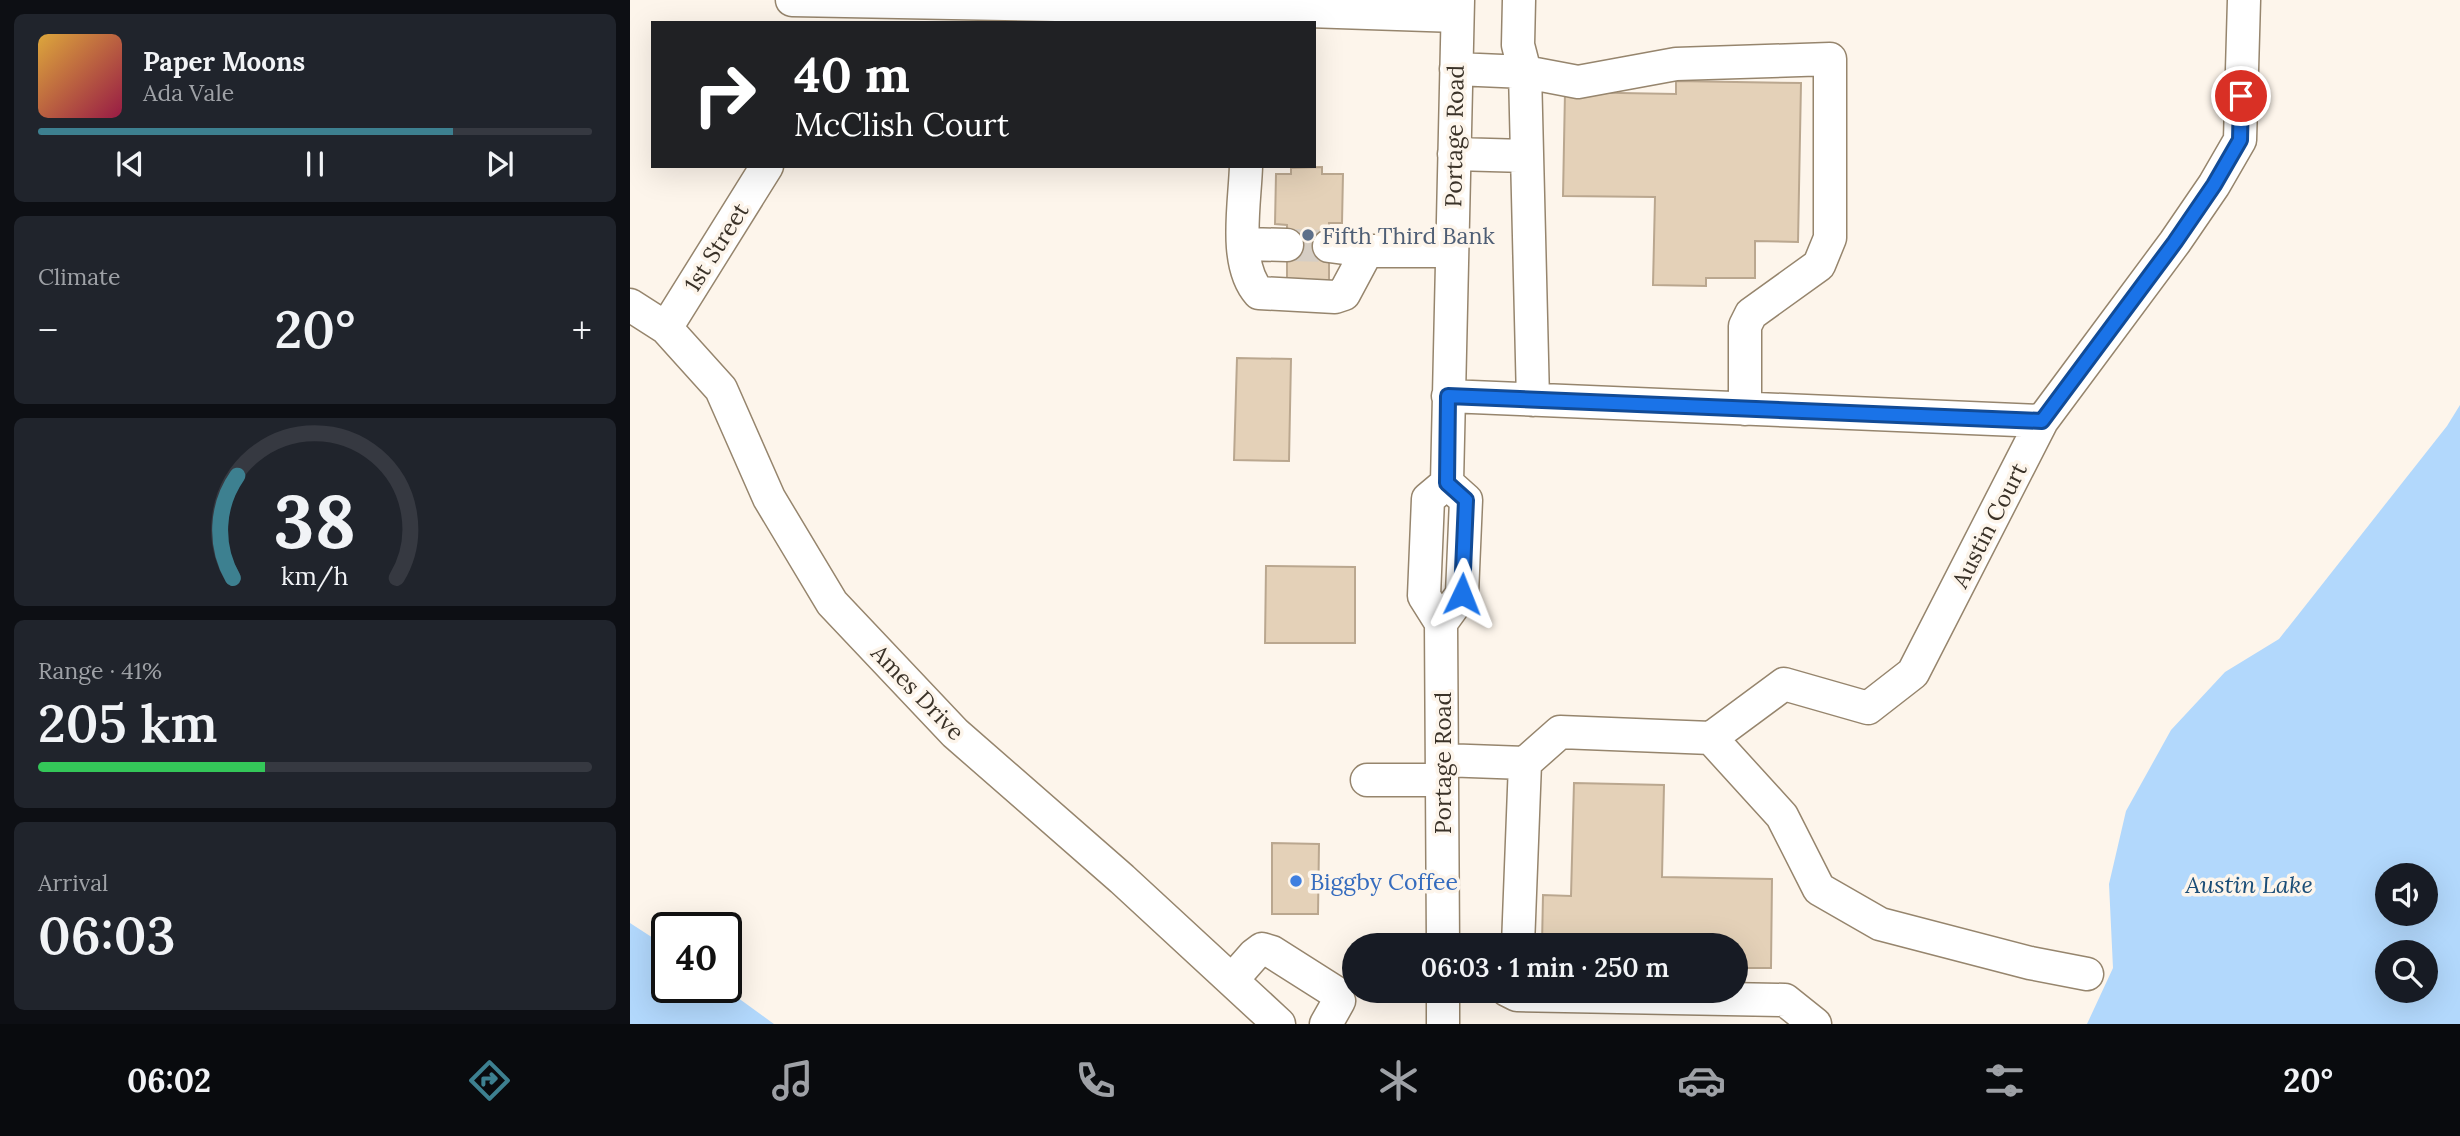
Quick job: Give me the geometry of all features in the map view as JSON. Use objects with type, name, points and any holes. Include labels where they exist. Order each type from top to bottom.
[{"type":"street","points":[[792,0],[1085,3],[1290,11],[1457,8]]},
{"type":"street","points":[[1519,0],[1518,46],[1525,72],[1533,400]]},
{"type":"street","name":"Austin Court","points":[[1711,738],[1784,684],[1868,708],[1913,673],[2042,421],[2175,242],[2214,185],[2240,140],[2244,0]]},
{"type":"street","points":[[816,1],[820,21]]},
{"type":"street","name":"Portage Road","points":[[1443,933],[1441,623],[1462,594],[1466,500],[1447,483],[1457,8]]},
{"type":"street","points":[[1456,69],[1525,72],[1578,82],[1676,64],[1830,59],[1830,238],[1819,264],[1751,314],[1745,326],[1745,409]]},
{"type":"street","points":[[1454,154],[1527,156]]},
{"type":"street","name":"1st Street","points":[[666,328],[766,168]]},
{"type":"street","points":[[1246,168],[1243,244],[1245,264],[1249,277],[1259,292],[1322,297],[1344,294],[1367,251]]},
{"type":"street","points":[[1243,244],[1287,245]]},
{"type":"street","points":[[1329,246],[1367,251],[1451,251]]},
{"type":"street","name":"Ames Drive","points":[[630,305],[666,328],[722,389],[769,498],[832,603],[955,733],[1122,879],[1279,1024]]},
{"type":"street","points":[[1448,396],[2042,421]]},
{"type":"street","points":[[1367,780],[1525,763],[1560,732],[1711,738],[1782,816],[1819,889],[1880,924],[2030,963],[2087,974]]},
{"type":"street","points":[[1518,933],[1525,763]]},
{"type":"street","points":[[1232,980],[1262,949],[1272,952],[1335,992],[1339,1001],[1326,1024]]},
{"type":"street","points":[[1748,999],[1785,1000],[1815,1024]]},
{"type":"street","points":[[1443,1003],[1443,1024]]},
{"type":"water","name":"Austin Lake","points":[[2460,405],[2460,1024],[2087,1024],[2113,968],[2109,884],[2126,811],[2171,730],[2225,672],[2279,639],[2447,426]]},
{"type":"water","points":[[630,923],[651,937],[651,1003],[742,1003],[742,1001],[774,1024],[630,1024]]},
{"type":"building","points":[[1676,81],[1801,83],[1798,242],[1755,241],[1755,278],[1706,278],[1706,286],[1653,285],[1655,197],[1563,196],[1565,92],[1676,94]]},
{"type":"building","name":"Fifth Third Bank","points":[[1322,167],[1322,174],[1343,174],[1342,223],[1329,223],[1329,283],[1287,283],[1287,225],[1275,224],[1276,174],[1291,174],[1291,168]]},
{"type":"building","points":[[1237,358],[1291,359],[1289,461],[1234,460]]},
{"type":"building","points":[[1266,566],[1355,567],[1355,643],[1265,643]]},
{"type":"building","points":[[1574,783],[1664,785],[1662,877],[1772,879],[1771,968],[1748,968],[1748,933],[1542,933],[1543,895],[1571,896]]},
{"type":"building","points":[[1272,843],[1319,844],[1318,914],[1272,914]]},
{"type":"tunnel","points":[[1287,245],[1329,246]]},
{"type":"place","name":"Fifth Third Bank","points":[[1308,235]]},
{"type":"place","name":"Biggby Coffee","points":[[1296,881]]},
{"type":"route","points":[[1462,594],[1466,500],[1447,483],[1448,396],[2042,421],[2214,185],[2240,140],[2241,96]]}]
